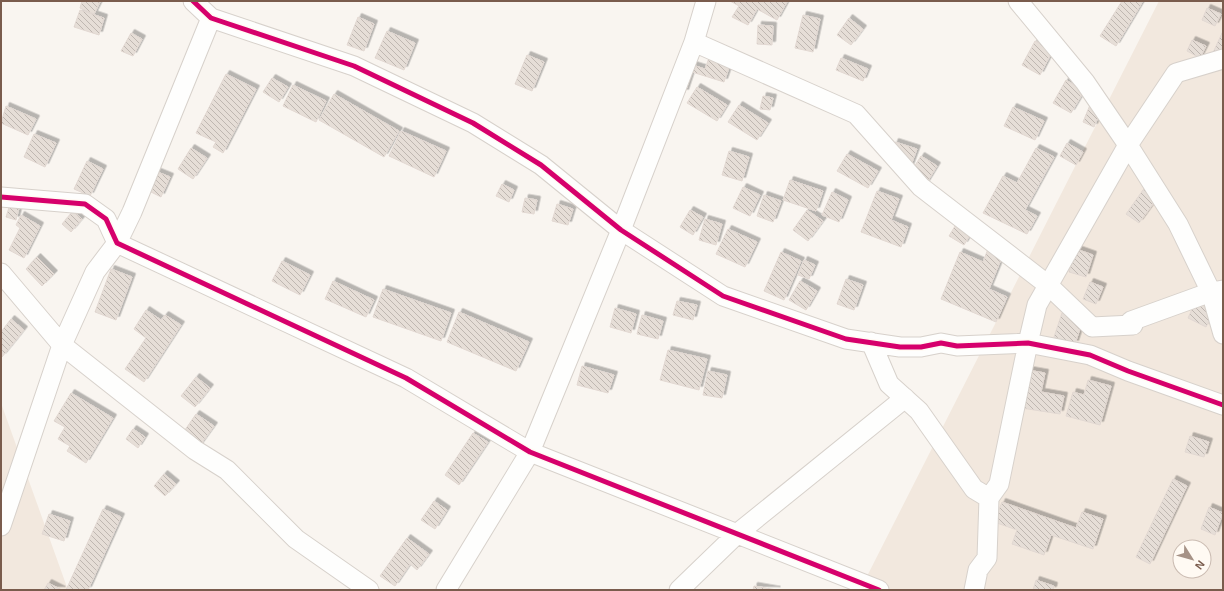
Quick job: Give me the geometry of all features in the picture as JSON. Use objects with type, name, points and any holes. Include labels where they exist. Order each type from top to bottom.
[{"type":"street","points":[[193,1],[211,18],[354,66],[473,123],[541,165],[621,230],[723,296],[846,339],[900,347],[921,347],[941,343],[957,346],[1028,343],[1090,355],[1128,371],[1223,405]]},
{"type":"street","points":[[446,590],[530,452],[621,230],[694,42],[706,1]]},
{"type":"street","points":[[1018,1],[1085,82],[1128,145],[1178,224],[1217,291],[1223,334]]},
{"type":"street","points":[[1,526],[62,345],[95,272],[117,243],[135,204],[211,18]]},
{"type":"street","points":[[694,42],[856,114],[921,187],[1048,285],[1092,327],[1133,325],[1131,321],[1217,291]]},
{"type":"street","points":[[974,590],[978,570],[987,558],[989,498],[999,484],[1028,343],[1038,305],[1128,145],[1176,73],[1223,59]]},
{"type":"street","points":[[1,197],[85,204],[106,219],[117,243],[406,378],[530,452],[879,590]]},
{"type":"street","points":[[1,274],[62,345],[195,450],[227,470],[296,539],[369,590]]},
{"type":"street","points":[[871,342],[889,384],[919,411],[974,489],[989,498]]},
{"type":"street","points":[[679,590],[738,533],[905,398]]},
{"type":"shaded area","points":[[1159,1],[1223,1],[1223,590],[860,590]]},
{"type":"shaded area","points":[[1,403],[68,590],[1,590]]},
{"type":"building","points":[[82,1],[100,2],[94,14],[80,8]]},
{"type":"building","points":[[730,1],[787,2],[777,20],[757,9],[748,25],[732,17],[739,6]]},
{"type":"building","points":[[1122,1],[1143,1],[1116,46],[1100,36]]},
{"type":"building","points":[[1207,8],[1221,14],[1215,26],[1202,20]]},
{"type":"building","points":[[80,10],[104,18],[99,35],[74,27]]},
{"type":"building","points":[[803,15],[820,19],[813,52],[795,48]]},
{"type":"building","points":[[358,17],[374,24],[364,51],[347,45]]},
{"type":"building","points":[[849,18],[863,29],[851,45],[837,35]]},
{"type":"building","points":[[758,25],[773,26],[772,45],[757,44]]},
{"type":"building","points":[[387,31],[415,43],[404,70],[375,58]]},
{"type":"building","points":[[1223,31],[1223,65],[1210,59]]},
{"type":"building","points":[[131,33],[142,39],[133,56],[121,51]]},
{"type":"building","points":[[1192,40],[1206,46],[1200,58],[1187,51]]},
{"type":"building","points":[[1035,41],[1053,50],[1040,75],[1022,65]]},
{"type":"building","points":[[527,55],[544,62],[532,91],[515,84]]},
{"type":"building","points":[[710,55],[731,62],[724,82],[692,72],[685,93],[674,89],[683,62],[705,69]]},
{"type":"building","points":[[841,58],[868,69],[863,81],[836,70]]},
{"type":"building","points":[[226,74],[256,89],[223,153],[213,147],[216,142],[196,133]]},
{"type":"building","points":[[272,78],[288,87],[279,102],[263,92]]},
{"type":"building","points":[[1066,80],[1084,91],[1071,113],[1053,103]]},
{"type":"building","points":[[293,85],[326,101],[316,122],[283,106]]},
{"type":"building","points":[[697,87],[727,105],[717,121],[687,103]]},
{"type":"building","points":[[334,94],[399,131],[384,157],[319,120]]},
{"type":"building","points":[[763,96],[773,98],[770,110],[760,109]]},
{"type":"building","points":[[1092,100],[1103,105],[1094,127],[1083,122]]},
{"type":"building","points":[[739,105],[768,123],[757,140],[728,122]]},
{"type":"building","points":[[6,106],[36,119],[28,135],[1,123]]},
{"type":"building","points":[[1013,107],[1044,121],[1035,140],[1004,126]]},
{"type":"building","points":[[401,131],[446,151],[434,177],[389,156]]},
{"type":"building","points":[[34,134],[56,143],[45,167],[24,157]]},
{"type":"building","points":[[895,142],[917,149],[910,168],[888,160]]},
{"type":"building","points":[[1067,143],[1083,152],[1076,165],[1060,156]]},
{"type":"building","points":[[191,148],[207,158],[193,179],[178,169]]},
{"type":"building","points":[[1036,148],[1054,157],[1025,210],[1037,216],[1027,234],[983,213],[1003,176],[1017,183]]},
{"type":"building","points":[[729,151],[749,157],[742,181],[722,175]]},
{"type":"building","points":[[847,154],[878,171],[868,188],[837,171]]},
{"type":"building","points":[[921,156],[937,166],[926,184],[909,175]]},
{"type":"building","points":[[87,161],[103,169],[90,196],[74,189]]},
{"type":"building","points":[[155,171],[170,177],[161,197],[147,190]]},
{"type":"building","points":[[790,180],[823,191],[816,211],[783,200]]},
{"type":"building","points":[[1148,183],[1161,193],[1139,223],[1126,214]]},
{"type":"building","points":[[502,184],[514,190],[509,202],[496,196]]},
{"type":"building","points":[[743,187],[760,195],[750,216],[733,208]]},
{"type":"building","points":[[877,191],[899,199],[891,220],[908,227],[901,247],[861,232]]},
{"type":"building","points":[[832,192],[848,200],[839,222],[822,215]]},
{"type":"building","points":[[764,195],[781,201],[773,222],[757,216]]},
{"type":"building","points":[[525,198],[537,200],[534,214],[522,212]]},
{"type":"building","points":[[11,201],[20,204],[16,220],[6,217]]},
{"type":"building","points":[[557,204],[573,209],[568,225],[552,221]]},
{"type":"building","points":[[690,210],[703,217],[693,235],[680,227]]},
{"type":"building","points":[[807,210],[823,221],[808,241],[793,230]]},
{"type":"building","points":[[73,211],[82,219],[71,232],[62,224]]},
{"type":"building","points":[[21,215],[40,226],[24,258],[9,250],[20,228],[16,225]]},
{"type":"building","points":[[961,216],[976,225],[964,245],[949,236]]},
{"type":"building","points":[[705,219],[722,224],[716,245],[699,240]]},
{"type":"building","points":[[728,229],[757,242],[745,267],[716,254]]},
{"type":"building","points":[[991,241],[1006,247],[989,289],[1007,297],[996,322],[941,299],[960,252],[983,262]]},
{"type":"building","points":[[1076,249],[1093,255],[1086,277],[1069,272]]},
{"type":"building","points":[[781,252],[801,261],[784,300],[764,291]]},
{"type":"building","points":[[37,257],[54,274],[42,286],[26,269]]},
{"type":"building","points":[[804,260],[815,265],[809,279],[798,275]]},
{"type":"building","points":[[282,261],[310,275],[300,295],[272,281]]},
{"type":"building","points":[[111,269],[132,277],[116,320],[95,312]]},
{"type":"building","points":[[846,279],[863,285],[854,310],[837,304]]},
{"type":"building","points":[[333,281],[374,300],[366,317],[325,299]]},
{"type":"building","points":[[800,281],[817,291],[806,310],[789,300]]},
{"type":"building","points":[[1090,282],[1103,287],[1096,304],[1083,299]]},
{"type":"building","points":[[383,289],[451,313],[441,341],[373,317]]},
{"type":"building","points":[[1201,290],[1220,299],[1206,327],[1188,318]]},
{"type":"building","points":[[677,301],[697,305],[693,320],[673,315]]},
{"type":"building","points":[[615,308],[636,314],[631,333],[610,327]]},
{"type":"building","points":[[146,310],[161,320],[165,315],[181,325],[144,382],[125,369],[146,338],[134,329]]},
{"type":"building","points":[[459,312],[529,342],[516,371],[447,342]]},
{"type":"building","points":[[1062,313],[1083,320],[1075,344],[1054,337]]},
{"type":"building","points":[[642,315],[663,321],[658,339],[637,334]]},
{"type":"building","points":[[11,319],[24,330],[2,357],[1,332]]},
{"type":"building","points":[[668,350],[707,359],[699,390],[660,380]]},
{"type":"building","points":[[582,366],[614,375],[608,393],[577,385]]},
{"type":"building","points":[[1022,369],[1045,373],[1041,392],[1064,396],[1060,414],[1015,407]]},
{"type":"building","points":[[708,371],[727,375],[722,398],[703,395]]},
{"type":"building","points":[[196,377],[210,388],[195,407],[181,396]]},
{"type":"building","points":[[1088,380],[1111,386],[1100,425],[1066,416],[1073,392],[1084,395]]},
{"type":"building","points":[[71,393],[113,418],[86,463],[67,451],[70,446],[58,439],[65,427],[54,421]]},
{"type":"building","points":[[196,414],[214,426],[193,455],[176,443]]},
{"type":"building","points":[[133,429],[145,437],[138,448],[126,439]]},
{"type":"building","points":[[473,433],[488,442],[459,485],[445,475]]},
{"type":"building","points":[[1190,436],[1209,442],[1204,457],[1185,452]]},
{"type":"building","points":[[164,474],[176,484],[165,496],[154,486]]},
{"type":"building","points":[[1173,479],[1187,486],[1150,564],[1136,557]]},
{"type":"building","points":[[434,501],[447,510],[435,529],[421,520]]},
{"type":"building","points":[[1002,502],[1076,528],[1082,512],[1103,519],[1093,549],[1051,535],[1044,555],[1012,544],[1017,530],[994,522]]},
{"type":"building","points":[[1209,507],[1223,513],[1215,535],[1201,529]]},
{"type":"building","points":[[103,509],[121,517],[88,590],[66,590]]},
{"type":"building","points":[[49,514],[70,521],[64,541],[42,534]]},
{"type":"building","points":[[407,538],[429,554],[417,570],[410,564],[395,586],[380,576]]},
{"type":"building","points":[[1036,580],[1054,586],[1053,590],[1033,590]]},
{"type":"building","points":[[48,583],[62,590],[44,590]]},
{"type":"building","points":[[754,586],[777,590],[753,590]]},
{"type":"cycle path","points":[[193,1],[211,18],[354,66],[473,123],[541,165],[621,230],[723,296],[846,339],[900,347],[921,347],[941,343],[957,346],[1028,343],[1090,355],[1128,371],[1223,405]]},
{"type":"cycle path","points":[[1,197],[85,204],[106,219],[117,243],[406,378],[530,452],[879,590]]}]
